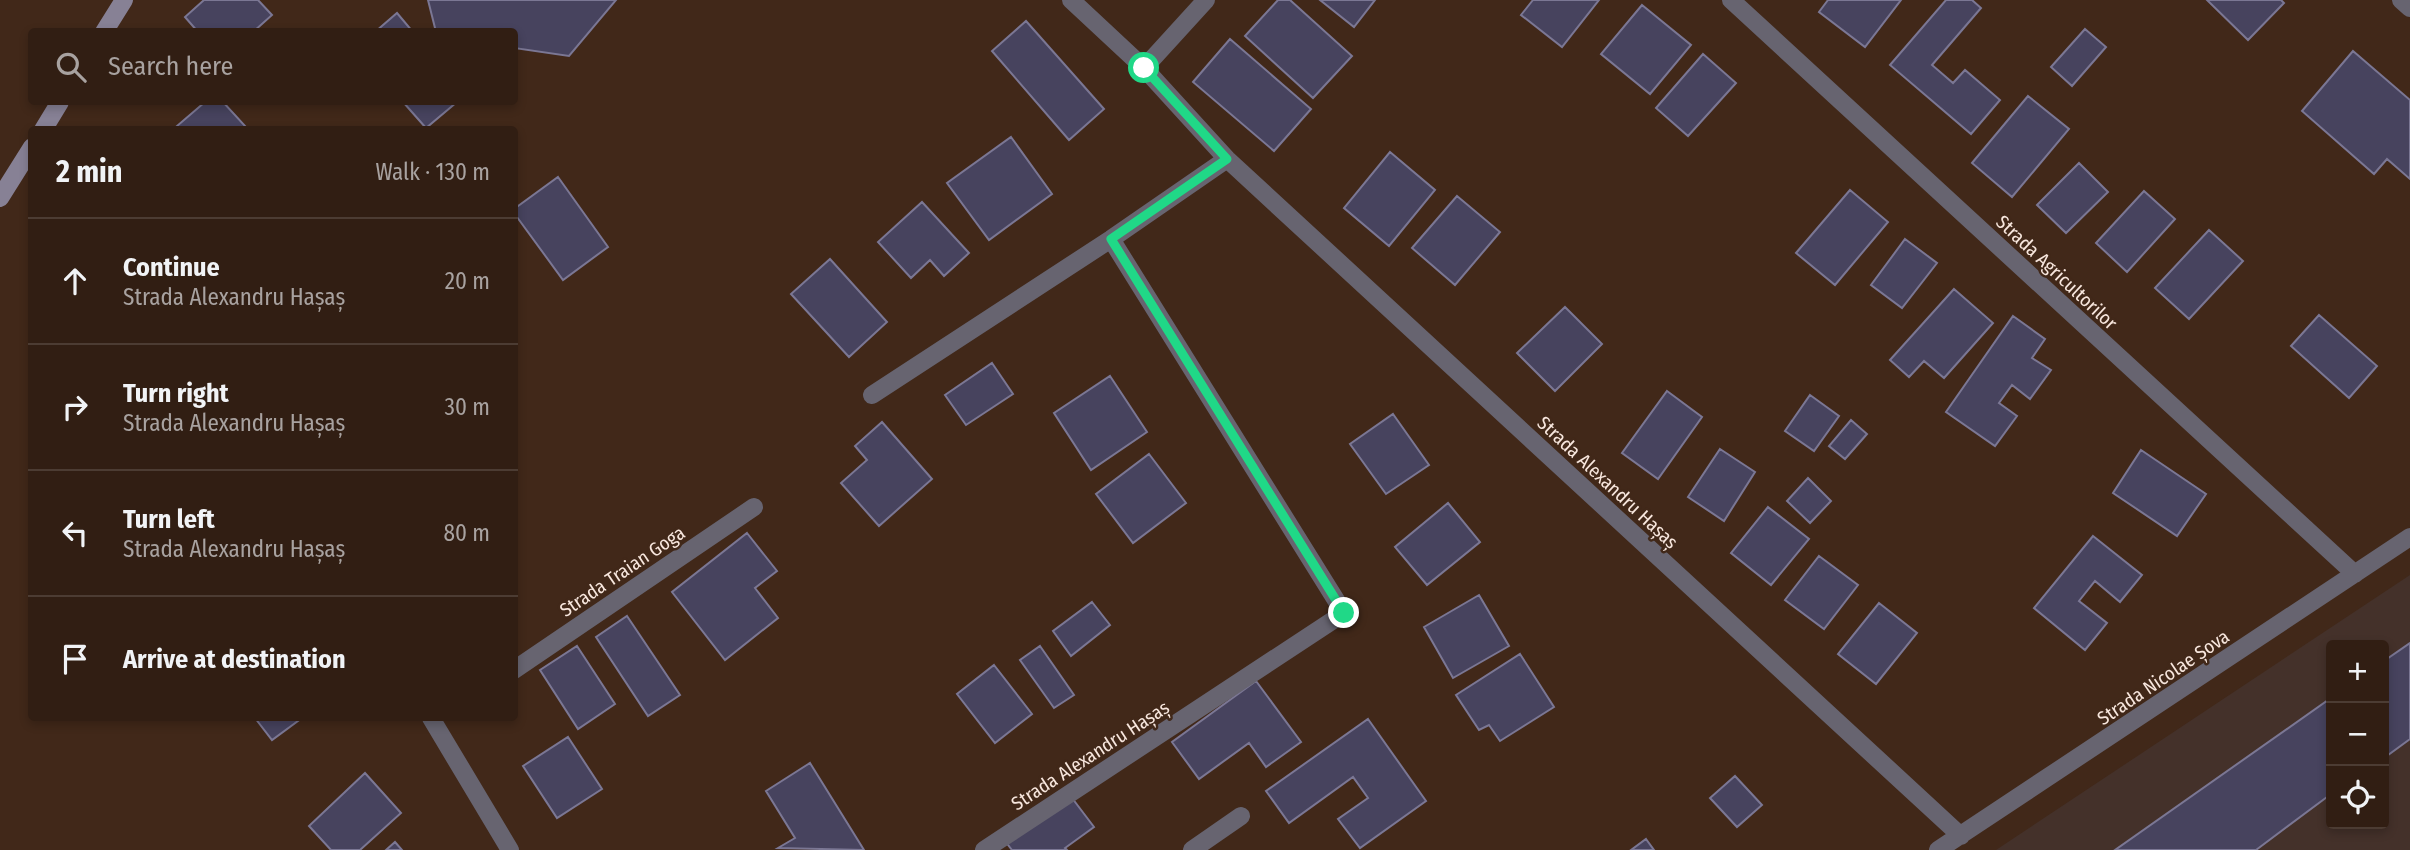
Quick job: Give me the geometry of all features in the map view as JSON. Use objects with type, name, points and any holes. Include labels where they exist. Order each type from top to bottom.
[{"type":"street","points":[[106,28],[124,0]]},
{"type":"street","name":"Strada Alexandru Hașaș","points":[[1071,0],[1144,68],[1227,159],[1961,836]]},
{"type":"street","points":[[1144,68],[1206,0]]},
{"type":"street","name":"Strada Agricultorilor","points":[[1731,0],[2355,575]]},
{"type":"street","points":[[2401,0],[2410,8]]},
{"type":"street","points":[[46,126],[58,105]]},
{"type":"street","points":[[0,198],[28,153]]},
{"type":"street","points":[[872,395],[1111,239],[1227,159]]},
{"type":"street","name":"Strada Alexandru Hașaș","points":[[984,850],[1344,613],[1111,239]]},
{"type":"street","name":"Strada Traian Goga","points":[[518,667],[754,507]]},
{"type":"street","name":"Strada Nicolae Șova","points":[[1938,850],[2410,537]]},
{"type":"street","points":[[438,721],[510,850]]},
{"type":"street","points":[[1192,850],[1241,816]]},
{"type":"shaded area","points":[[2410,575],[2410,850],[1996,850]]},
{"type":"building","points":[[204,0],[258,0],[272,15],[257,28],[195,28],[185,17]]},
{"type":"building","points":[[428,0],[616,0],[569,56],[518,49],[518,28],[435,28]]},
{"type":"building","points":[[1278,0],[1290,0],[1352,56],[1313,98],[1245,36]]},
{"type":"building","points":[[1320,0],[1375,0],[1354,27]]},
{"type":"building","points":[[1533,0],[1599,0],[1562,47],[1521,15]]},
{"type":"building","points":[[1828,0],[1901,0],[1865,47],[1819,12]]},
{"type":"building","points":[[1946,0],[1972,0],[1981,8],[1932,65],[1953,83],[1965,70],[2000,100],[1971,134],[1890,65]]},
{"type":"building","points":[[2207,0],[2281,0],[2284,3],[2248,40]]},
{"type":"building","points":[[1642,5],[1691,45],[1650,94],[1601,54]]},
{"type":"building","points":[[397,13],[410,28],[380,28]]},
{"type":"building","points":[[1026,21],[1104,109],[1069,140],[992,51]]},
{"type":"building","points":[[2085,29],[2106,47],[2072,86],[2051,67]]},
{"type":"building","points":[[1230,39],[1311,109],[1274,151],[1193,82]]},
{"type":"building","points":[[2353,51],[2410,100],[2410,179],[2387,159],[2374,174],[2302,111]]},
{"type":"building","points":[[1703,54],[1736,83],[1688,136],[1656,108]]},
{"type":"building","points":[[2028,96],[2069,129],[2012,197],[1972,163]]},
{"type":"building","points":[[202,105],[226,105],[245,126],[177,126]]},
{"type":"building","points":[[406,105],[453,105],[428,126],[424,126]]},
{"type":"building","points":[[1011,137],[1052,194],[989,240],[947,183]]},
{"type":"building","points":[[1390,152],[1435,190],[1389,246],[1344,208]]},
{"type":"building","points":[[2079,163],[2108,192],[2066,233],[2037,205]]},
{"type":"building","points":[[558,177],[608,247],[563,280],[518,218],[518,206]]},
{"type":"building","points":[[1850,190],[1888,222],[1835,285],[1796,253]]},
{"type":"building","points":[[2144,191],[2175,219],[2127,272],[2096,243]]},
{"type":"building","points":[[1457,196],[1500,232],[1455,285],[1412,248]]},
{"type":"building","points":[[922,202],[969,253],[944,276],[930,260],[911,278],[878,242]]},
{"type":"building","points":[[2209,230],[2243,261],[2189,319],[2155,288]]},
{"type":"building","points":[[1905,239],[1937,263],[1902,308],[1871,285]]},
{"type":"building","points":[[830,259],[887,322],[849,357],[791,294]]},
{"type":"building","points":[[1954,289],[1993,323],[1944,378],[1924,361],[1909,377],[1890,360]]},
{"type":"building","points":[[1565,307],[1602,344],[1555,391],[1517,353]]},
{"type":"building","points":[[2319,315],[2377,366],[2349,398],[2291,346]]},
{"type":"building","points":[[2013,316],[2045,339],[2032,358],[2051,370],[2030,399],[2012,385],[1999,403],[2017,416],[1995,446],[1946,412]]},
{"type":"building","points":[[992,363],[1013,394],[966,425],[945,395]]},
{"type":"building","points":[[1110,376],[1147,432],[1091,470],[1054,413]]},
{"type":"building","points":[[1667,391],[1702,417],[1658,479],[1622,453]]},
{"type":"building","points":[[1810,395],[1839,416],[1814,451],[1785,431]]},
{"type":"building","points":[[1393,414],[1429,465],[1386,494],[1350,444]]},
{"type":"building","points":[[1851,420],[1867,434],[1845,459],[1829,446]]},
{"type":"building","points":[[882,422],[932,479],[879,526],[841,483],[867,460],[855,446]]},
{"type":"building","points":[[1720,449],[1755,472],[1724,521],[1688,497]]},
{"type":"building","points":[[2141,450],[2206,494],[2177,536],[2113,493]]},
{"type":"building","points":[[1149,454],[1186,503],[1133,543],[1096,494]]},
{"type":"building","points":[[1808,478],[1831,501],[1810,523],[1787,501]]},
{"type":"building","points":[[1448,503],[1480,542],[1427,585],[1395,547]]},
{"type":"building","points":[[1768,507],[1809,539],[1771,585],[1731,553]]},
{"type":"building","points":[[747,533],[777,571],[755,588],[778,618],[725,660],[672,592]]},
{"type":"building","points":[[2093,536],[2142,575],[2120,602],[2095,581],[2079,601],[2107,623],[2085,650],[2034,608]]},
{"type":"building","points":[[1819,556],[1858,585],[1824,629],[1785,600]]},
{"type":"building","points":[[1479,595],[1509,646],[1453,678],[1424,627]]},
{"type":"building","points":[[1092,602],[1110,625],[1071,656],[1053,631]]},
{"type":"building","points":[[1879,603],[1917,633],[1876,684],[1838,654]]},
{"type":"building","points":[[627,616],[680,695],[648,716],[596,637]]},
{"type":"building","points":[[2410,643],[2410,739],[2389,754],[2389,703],[2389,658]]},
{"type":"building","points":[[577,646],[615,704],[578,729],[540,670]]},
{"type":"building","points":[[1040,646],[1074,695],[1054,708],[1020,660]]},
{"type":"building","points":[[1520,654],[1554,707],[1500,741],[1489,725],[1479,730],[1456,695]]},
{"type":"building","points":[[994,665],[1032,714],[995,743],[957,694]]},
{"type":"building","points":[[1256,681],[1301,742],[1266,767],[1249,743],[1199,779],[1172,742]]},
{"type":"building","points":[[2326,702],[2326,798],[2256,850],[2115,850]]},
{"type":"building","points":[[1368,719],[1426,801],[1360,848],[1338,819],[1368,798],[1353,777],[1289,823],[1266,791]]},
{"type":"building","points":[[257,721],[298,721],[272,740]]},
{"type":"building","points":[[568,737],[602,789],[557,818],[523,766]]},
{"type":"building","points":[[810,763],[864,850],[778,848],[795,838],[766,791]]},
{"type":"building","points":[[365,773],[401,813],[360,850],[331,850],[309,826]]},
{"type":"building","points":[[1735,776],[1762,805],[1737,827],[1710,798]]},
{"type":"building","points":[[1069,794],[1094,827],[1065,848],[1067,850],[1012,850],[1005,841]]},
{"type":"building","points":[[1646,839],[1654,850],[1631,850]]},
{"type":"building","points":[[395,842],[402,850],[386,850]]},
{"type":"route","points":[[1144,68],[1227,159],[1111,239],[1344,613]]}]
